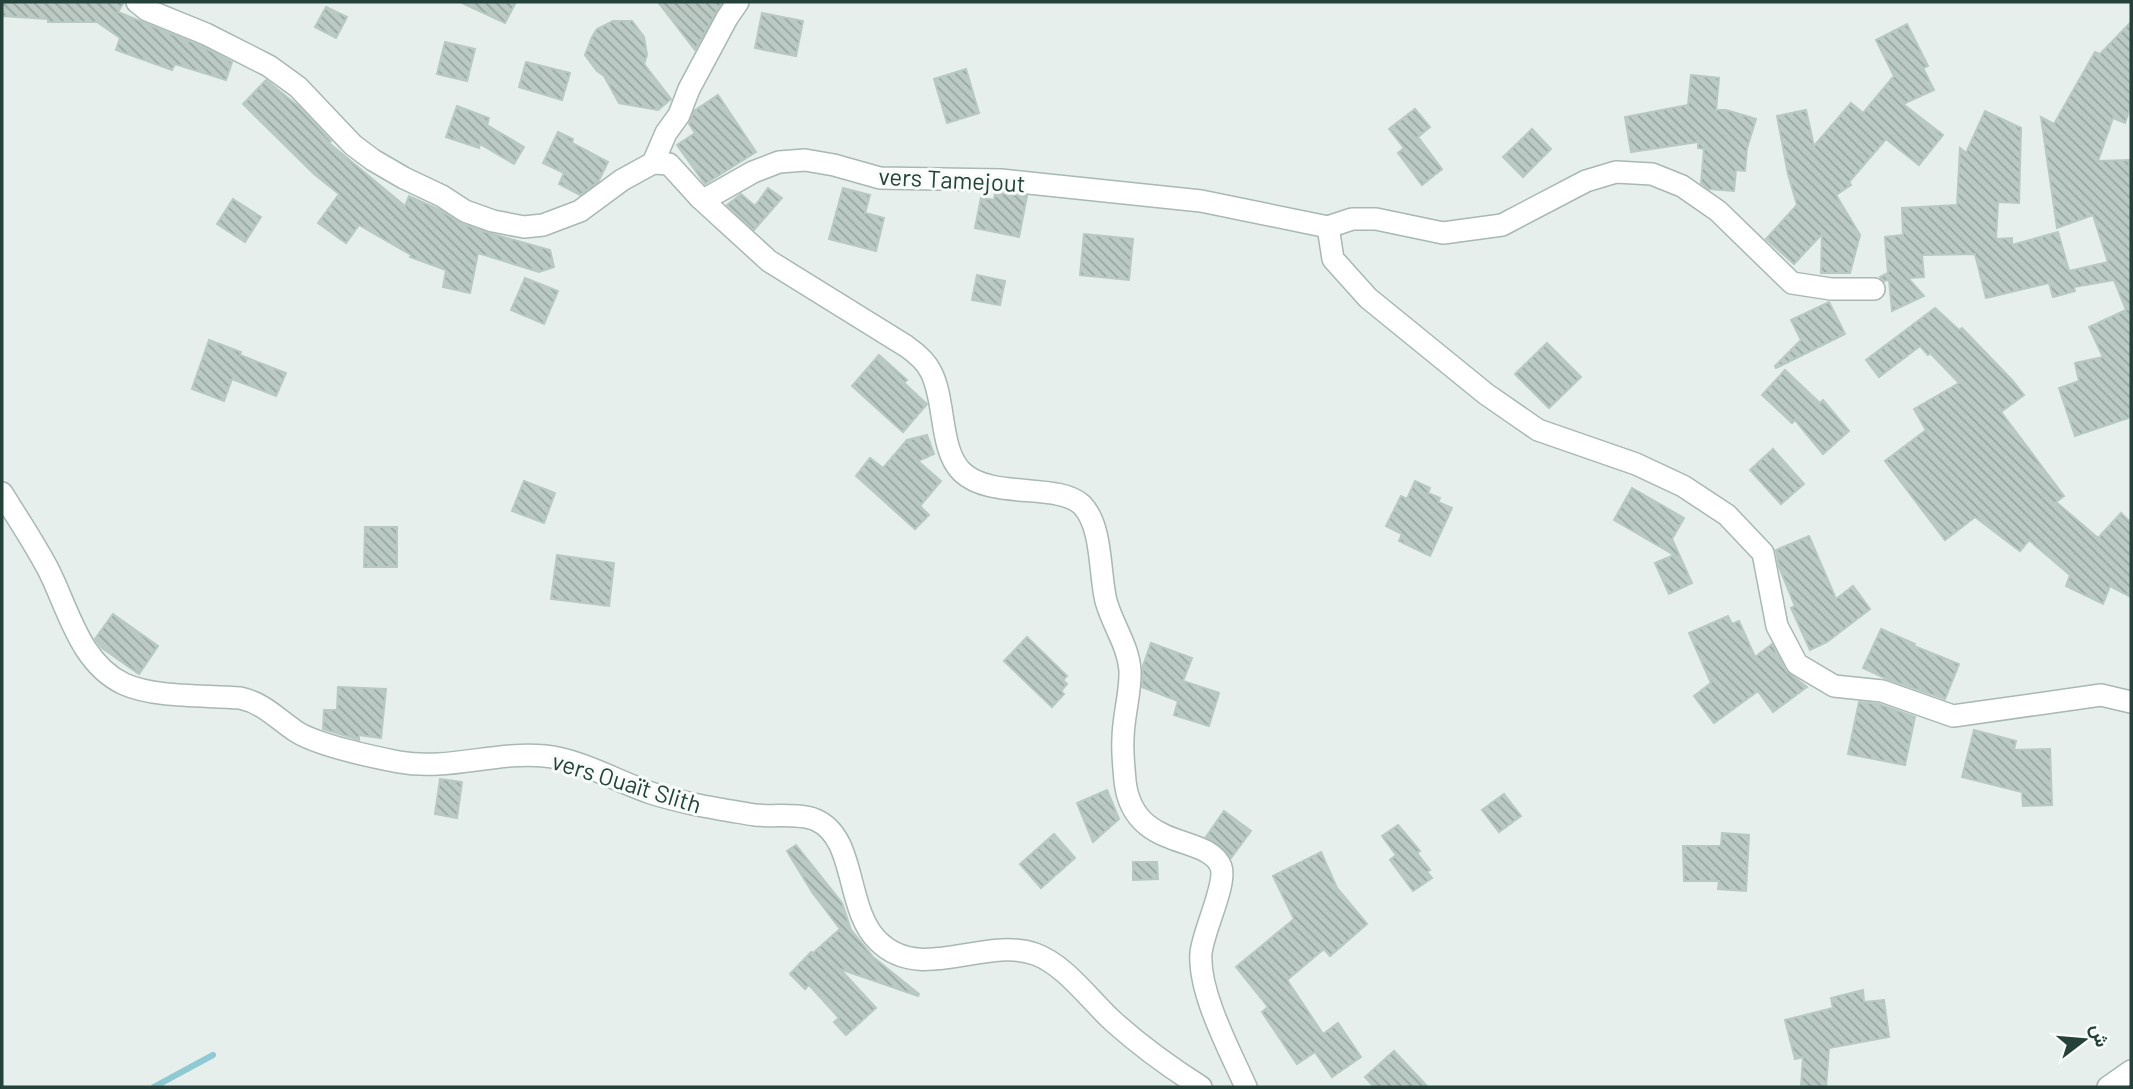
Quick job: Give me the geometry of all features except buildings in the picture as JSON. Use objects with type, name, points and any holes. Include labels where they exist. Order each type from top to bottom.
[{"type":"street","points":[[137,2],[148,10],[206,34],[269,66],[298,88],[353,145],[373,160],[465,211],[493,221],[524,227],[543,225],[580,211],[622,180],[653,163],[669,164],[700,198],[769,261],[906,345],[922,358],[938,390],[951,454],[961,472],[981,484],[1071,497],[1083,507],[1096,535],[1106,600],[1113,622],[1127,647],[1130,672],[1123,738],[1125,784],[1131,804],[1142,821],[1159,834],[1205,851],[1221,865],[1222,877],[1203,937],[1200,956],[1211,1007],[1246,1087]]},
{"type":"street","points":[[653,163],[666,133],[679,115],[689,89],[738,2]]},
{"type":"street","name":"vers Tamejout","points":[[700,198],[709,197],[754,172],[779,162],[805,160],[880,178],[1001,180],[1201,201],[1328,228]]},
{"type":"street","points":[[1874,289],[1831,289],[1792,283],[1718,211],[1682,186],[1651,174],[1616,172],[1586,181],[1502,225],[1443,233],[1376,219],[1352,219],[1328,228],[1333,259],[1368,298],[1486,394],[1538,430],[1636,464],[1683,486],[1727,515],[1763,553],[1777,626],[1797,664],[1834,686],[1882,691],[1953,716],[2101,695],[2131,702]]},
{"type":"street","name":"vers Ouaït Slith","points":[[2,493],[49,571],[86,652],[103,670],[124,684],[149,692],[252,700],[265,706],[298,732],[313,740],[400,762],[440,764],[519,755],[545,756],[569,761],[650,793],[701,807],[813,818],[827,825],[837,836],[859,912],[878,942],[902,957],[934,961],[1003,950],[1035,954],[1058,967],[1115,1023],[1177,1072],[1201,1087]]},
{"type":"street","points":[[2108,1087],[2131,1070]]},
{"type":"waterway","points":[[154,1087],[213,1055]]}]
